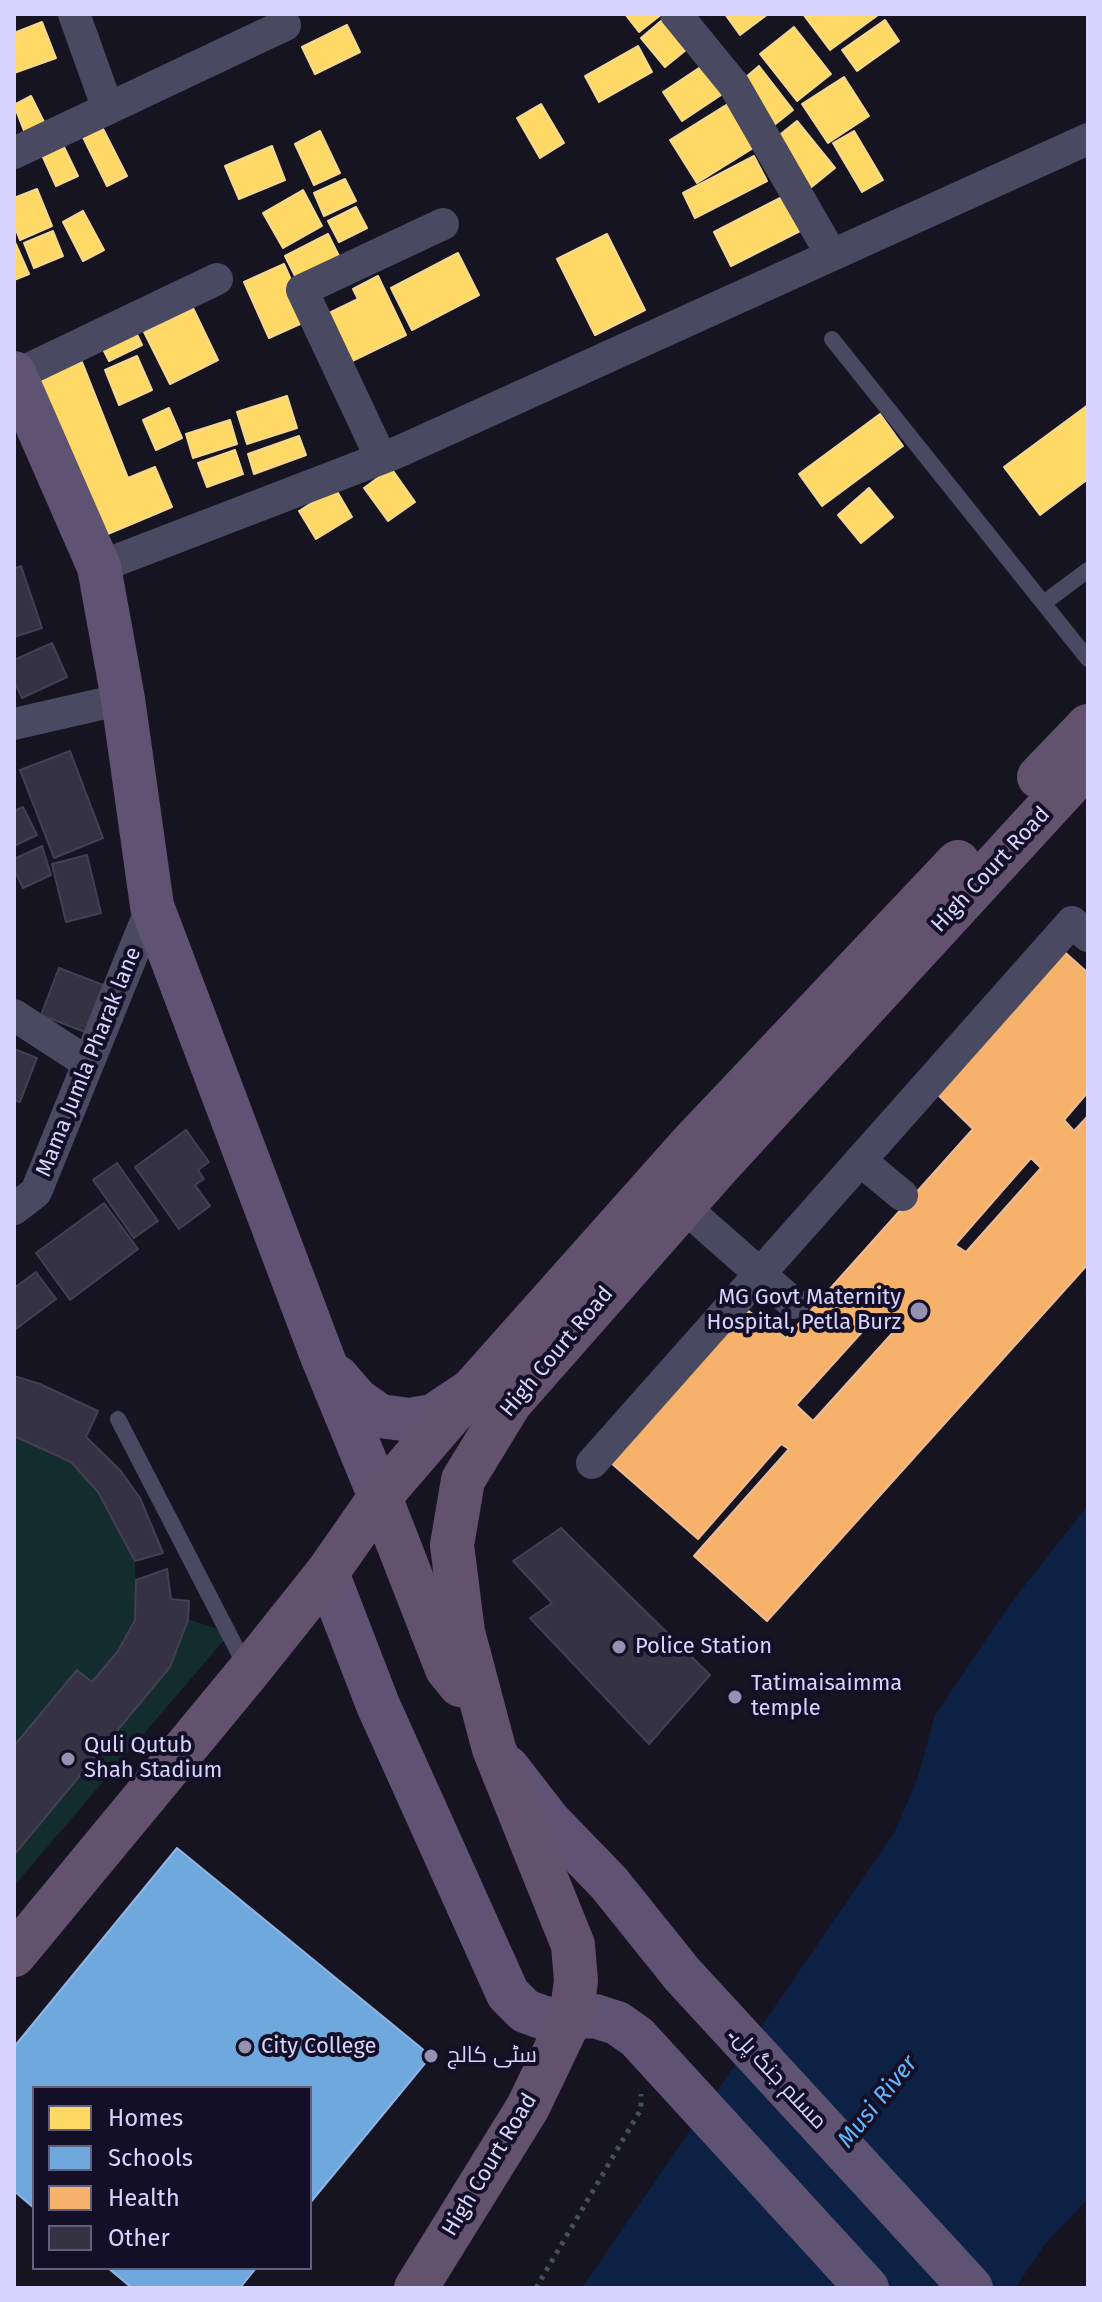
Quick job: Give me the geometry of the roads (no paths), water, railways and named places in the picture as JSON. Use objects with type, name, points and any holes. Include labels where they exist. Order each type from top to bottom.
[{"type":"highway","name":"High Court Road","points":[[14,1955],[248,1672],[327,1573],[380,1497],[471,1391],[691,1144],[1088,726]]},
{"type":"highway","name":"High Court Road","points":[[416,2288],[528,2107],[571,2017],[576,1981],[573,1945],[488,1730],[463,1632],[452,1545],[463,1480],[510,1403],[683,1206],[1088,764]]},
{"type":"highway","points":[[380,1497],[447,1669],[488,1730]]},
{"type":"main road","points":[[14,375],[99,567],[123,699],[152,906],[322,1356],[380,1497]]},
{"type":"main road","points":[[322,1356],[357,1400],[380,1416],[410,1420],[433,1416],[471,1391]]},
{"type":"main road","points":[[327,1573],[378,1705],[508,1994],[525,2011],[547,2019],[595,2016],[617,2023],[637,2037],[867,2288]]},
{"type":"main road","name":"مسلم جنگ پل۔","points":[[488,1730],[549,1821],[609,1883],[682,1974],[971,2288]]},
{"type":"street","points":[[74,14],[108,109]]},
{"type":"street","points":[[676,14],[734,85],[831,254]]},
{"type":"street","points":[[14,153],[285,25]]},
{"type":"street","points":[[99,567],[381,458],[1088,139]]},
{"type":"street","points":[[381,458],[302,290],[443,224]]},
{"type":"street","points":[[14,375],[217,279]]},
{"type":"street","points":[[14,724],[123,699]]},
{"type":"street","name":"Mama Jumla Pharak lane","points":[[14,1209],[36,1192],[152,906]]},
{"type":"street","points":[[592,1463],[1072,922],[1088,936]]},
{"type":"street","points":[[14,1015],[88,1063]]},
{"type":"street","points":[[861,1161],[902,1195]]},
{"type":"street","points":[[683,1206],[793,1303]]},
{"type":"lane","points":[[832,339],[1088,659]]},
{"type":"lane","points":[[1045,602],[1088,570]]},
{"type":"lane","points":[[118,1419],[248,1672]]},
{"type":"water","name":"Musi River","points":[[1088,1505],[1088,2199],[1045,2244],[1015,2288],[582,2288],[894,1833],[917,1780],[935,1715],[1011,1603]]},
{"type":"place","name":"MG Govt Maternity Hospital, Petla Burz","points":[[919,1311]]},
{"type":"place","name":"Police Station","points":[[619,1647]]},
{"type":"place","name":"Tatimaisaimma temple","points":[[735,1697]]},
{"type":"place","name":"Quli Qutub Shah Stadium","points":[[68,1759]]},
{"type":"place","name":"City College","points":[[245,2047]]},
{"type":"place","name":"سٹی کالج","points":[[431,2056]]}]
